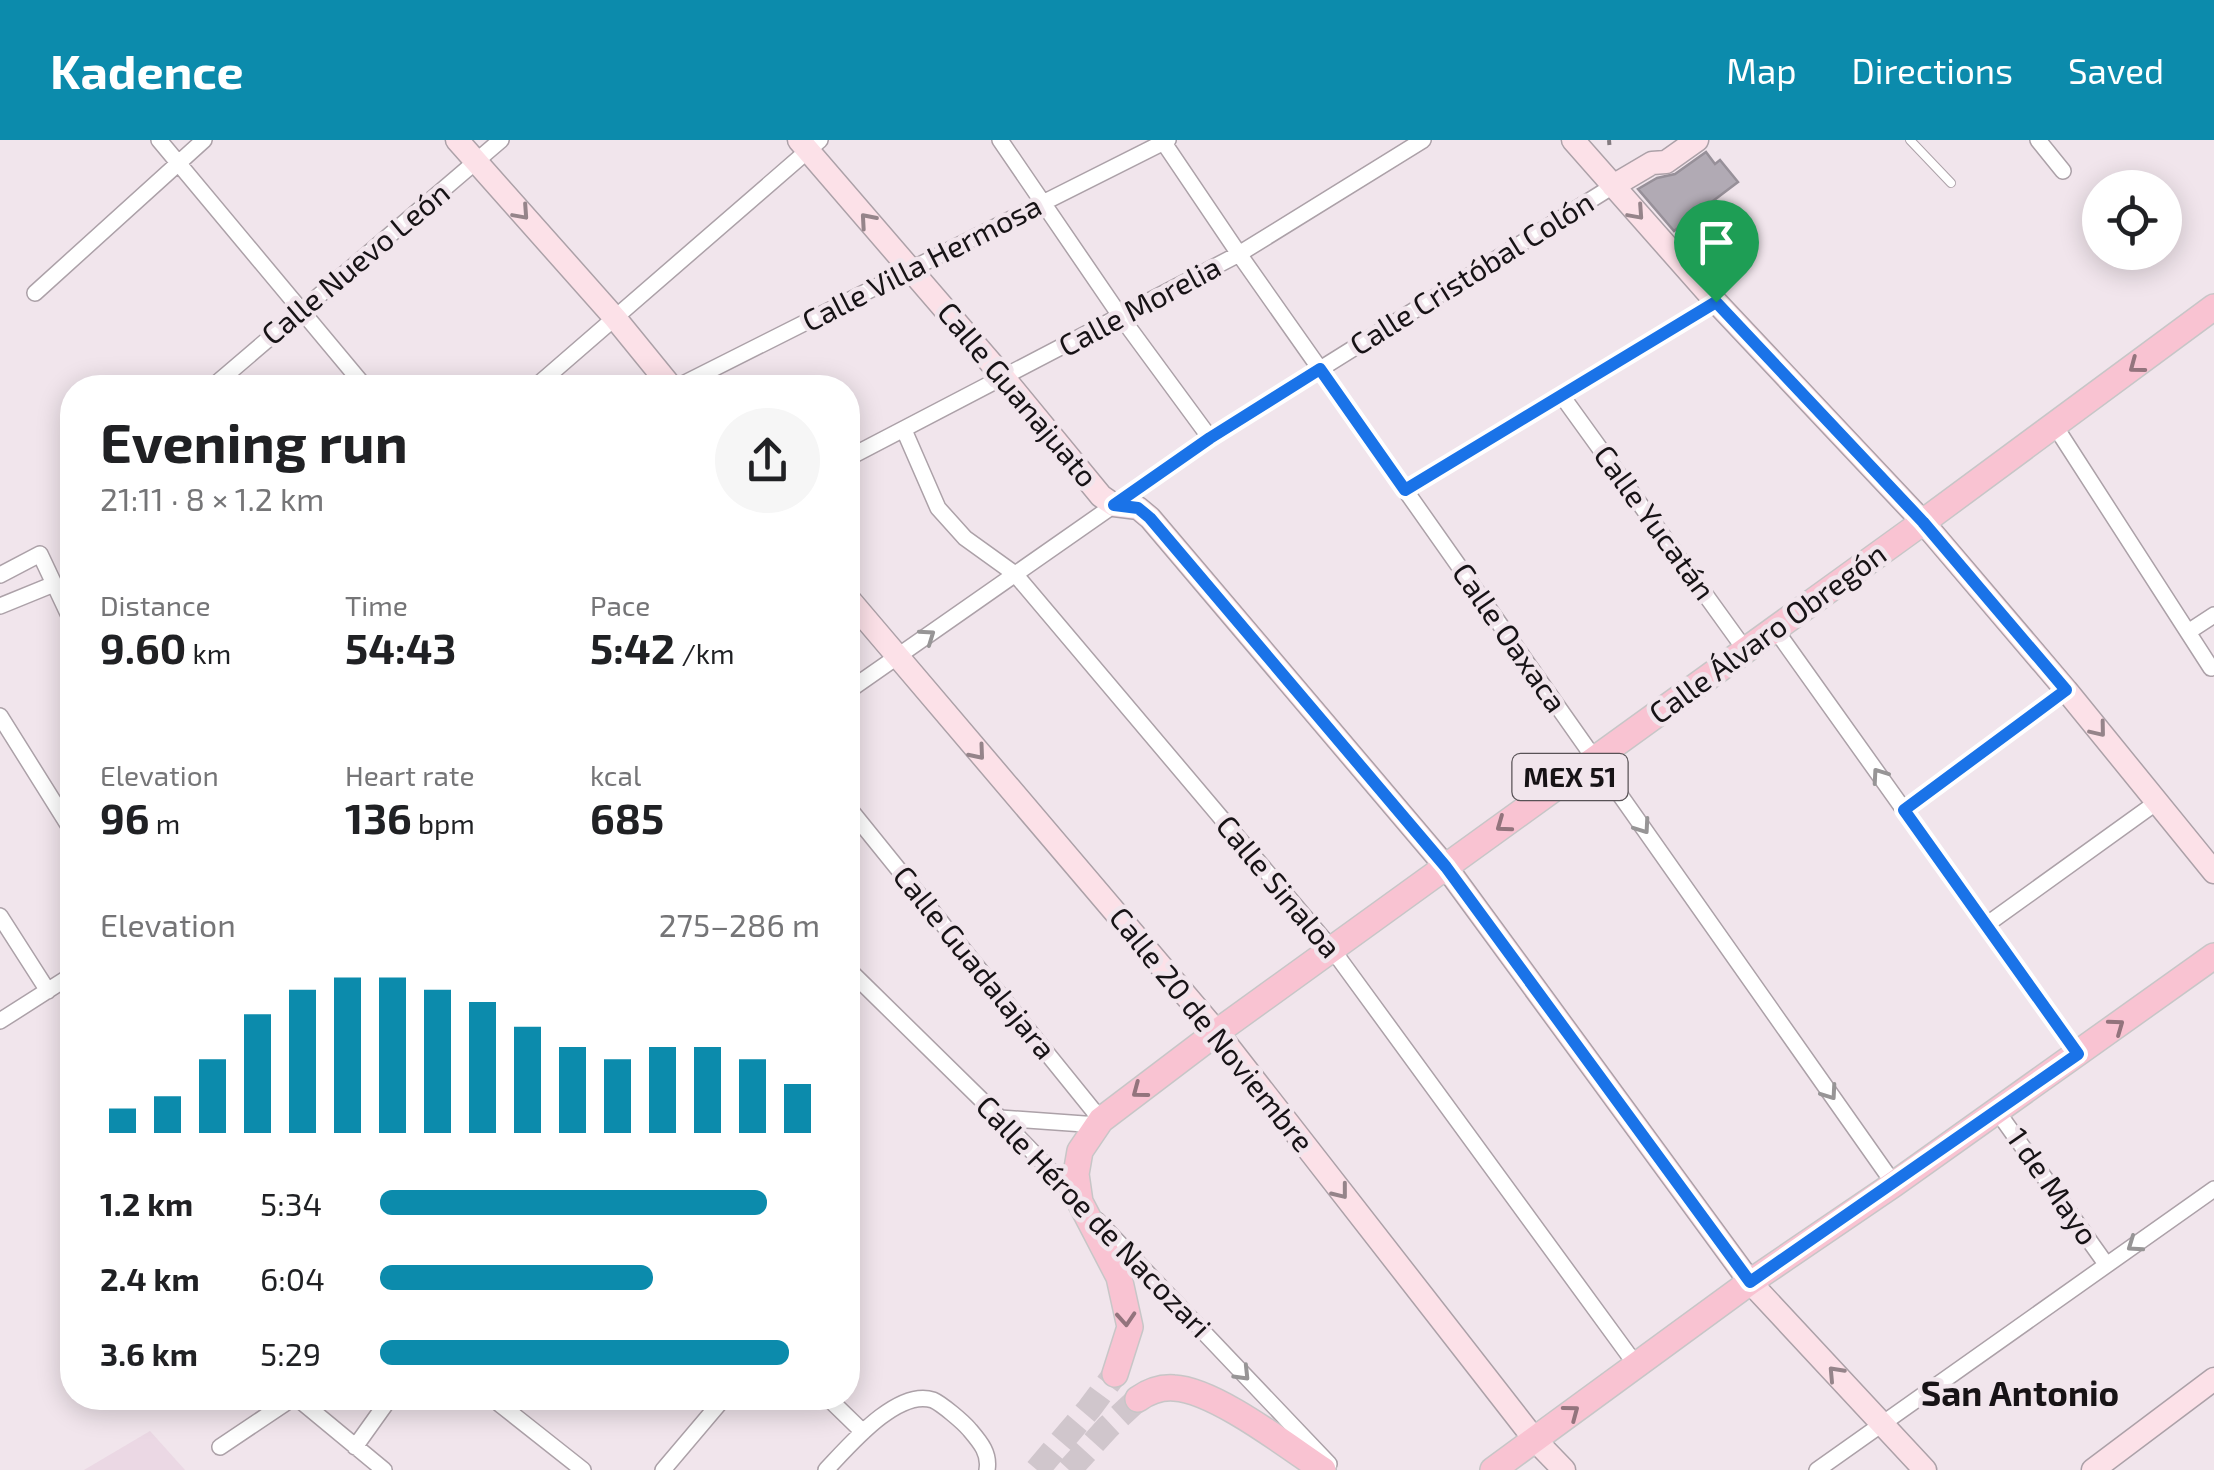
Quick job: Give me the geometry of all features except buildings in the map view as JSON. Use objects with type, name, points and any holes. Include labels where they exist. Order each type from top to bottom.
[{"type":"main road","name":"Calle Álvaro Obregón","points":[[1080,1202],[1076,1174],[1080,1151],[1100,1122],[1217,1032],[2212,314]]},
{"type":"main road","points":[[1493,1470],[1750,1282],[2214,956]]},
{"type":"main road","points":[[1080,1202],[1120,1277],[1130,1327],[1116,1374]]},
{"type":"main road","points":[[1138,1399],[1148,1392],[1172,1388],[1202,1393],[1323,1470]]},
{"type":"street","points":[[159,140],[355,375]]},
{"type":"street","points":[[35,292],[204,140]]},
{"type":"street","points":[[457,140],[663,375]]},
{"type":"street","name":"Calle Nuevo León","points":[[226,375],[501,140]]},
{"type":"street","points":[[1000,140],[1210,438]]},
{"type":"street","name":"Calle Morelia","points":[[860,452],[1239,254],[1424,140]]},
{"type":"street","points":[[1573,140],[1716,302],[1923,522],[2214,872]]},
{"type":"street","points":[[1652,163],[1658,151],[1671,140]]},
{"type":"street","name":"Calle Cristóbal Colón","points":[[860,683],[1210,438],[1613,186],[1652,163],[1666,162],[1698,140]]},
{"type":"street","points":[[2038,140],[2063,171]]},
{"type":"street","name":"Calle Villa Hermosa","points":[[700,375],[1165,141]]},
{"type":"street","name":"Calle Oaxaca","points":[[1165,141],[1239,254],[1894,1184]]},
{"type":"street","points":[[549,375],[809,144]]},
{"type":"street","name":"Calle Guanajuato","points":[[809,144],[1101,496],[1114,505],[1138,508],[1150,518],[1446,867],[1750,1282],[1925,1470]]},
{"type":"street","points":[[1405,490],[1716,302]]},
{"type":"street","name":"Calle Yucatán","points":[[1562,396],[1746,650]]},
{"type":"street","points":[[2055,426],[2211,668]]},
{"type":"street","name":"Calle Sinaloa","points":[[904,430],[938,508],[965,538],[1015,574],[1332,949],[1636,1365]]},
{"type":"street","points":[[0,575],[40,554],[60,597]]},
{"type":"street","points":[[0,606],[54,584]]},
{"type":"street","name":"Calle 20 de Noviembre","points":[[860,612],[1217,1032],[1535,1440],[1564,1470]]},
{"type":"street","points":[[2188,632],[2214,615]]},
{"type":"street","points":[[1776,629],[2078,1054]]},
{"type":"street","points":[[1904,810],[2066,690]]},
{"type":"street","points":[[0,716],[60,812]]},
{"type":"street","points":[[1986,926],[2157,802]]},
{"type":"street","name":"Calle Guadalajara","points":[[860,822],[1100,1122]]},
{"type":"street","points":[[0,916],[48,991]]},
{"type":"street","name":"Calle Héroe de Nacozari","points":[[860,980],[1000,1118],[1334,1470]]},
{"type":"street","points":[[0,1020],[60,984]]},
{"type":"street","name":"1 de Mayo","points":[[1998,1111],[2106,1264]]},
{"type":"street","points":[[1000,1118],[1100,1122]]},
{"type":"street","points":[[1818,1470],[2214,1189]]},
{"type":"street","points":[[2093,1470],[2214,1380]]},
{"type":"street","points":[[826,1470],[863,1432],[899,1404],[915,1400],[933,1400],[964,1424],[983,1446],[989,1460],[987,1470]]},
{"type":"street","points":[[220,1447],[277,1410]]},
{"type":"street","points":[[310,1410],[384,1470]]},
{"type":"street","points":[[356,1446],[382,1410]]},
{"type":"street","points":[[507,1410],[583,1470]]},
{"type":"street","points":[[663,1470],[714,1410]]},
{"type":"street","points":[[840,1410],[863,1432]]},
{"type":"lane","points":[[1910,140],[1951,182]]},
{"type":"shaded area","points":[[150,1431],[185,1470],[84,1470]]},
{"type":"tunnel","points":[[1037,1470],[1115,1374]]},
{"type":"tunnel","points":[[1069,1470],[1138,1399]]},
{"type":"district","name":"San Antonio","points":[[2020,1394]]},
{"type":"route","points":[[1716,302],[1923,522],[2066,690],[1904,810],[2078,1054],[1750,1282],[1446,867],[1150,518],[1138,508],[1114,505],[1210,438],[1320,369],[1405,490],[1716,302]]}]
